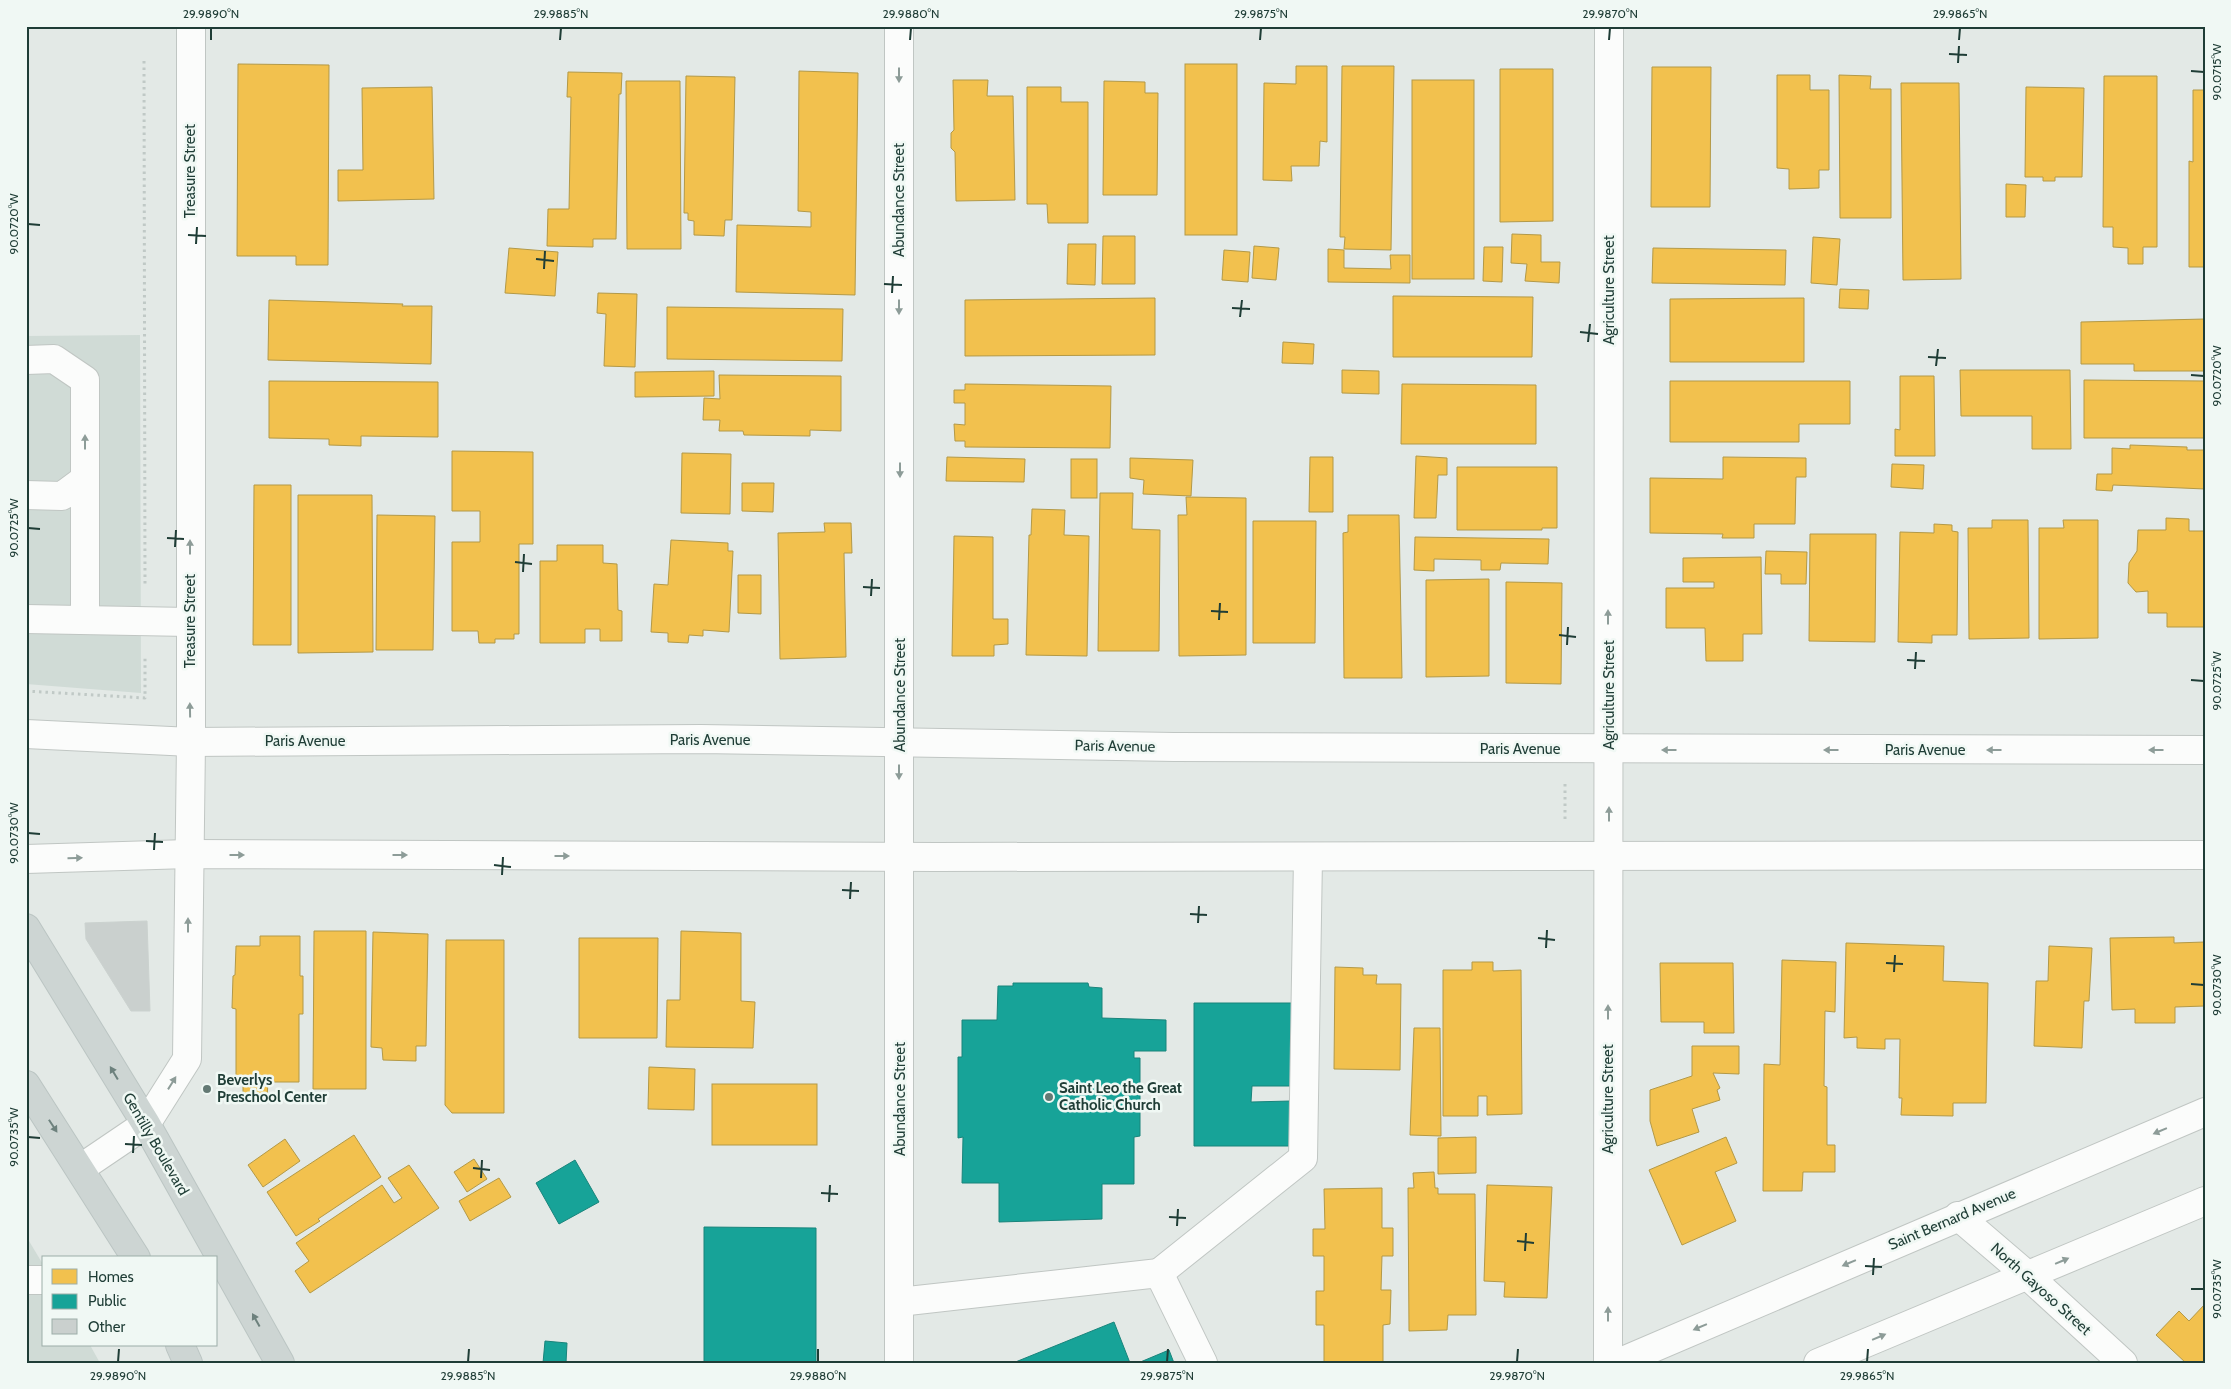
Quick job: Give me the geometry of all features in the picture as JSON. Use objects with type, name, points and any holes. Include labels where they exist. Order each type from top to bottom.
[{"type":"main road","name":"Gentilly Boulevard","points":[[26,928],[146,1124],[280,1363]]},
{"type":"main road","points":[[26,1085],[135,1256]]},
{"type":"main road","points":[[180,1346],[188,1363]]},
{"type":"street","name":"Treasure Street","points":[[80,1168],[146,1124],[187,1059],[188,854],[191,742],[189,622],[191,26]]},
{"type":"street","name":"Abundance Street","points":[[899,26],[899,1363]]},
{"type":"street","name":"Agriculture Street","points":[[1608,1363],[1609,26]]},
{"type":"street","points":[[26,360],[54,359],[85,380],[85,620]]},
{"type":"street","points":[[26,495],[62,496],[85,479]]},
{"type":"street","points":[[26,619],[189,622]]},
{"type":"street","name":"Paris Avenue","points":[[26,734],[191,742],[701,739],[1174,747],[1609,750],[2205,750]]},
{"type":"street","points":[[26,859],[188,854],[900,857],[2205,855]]},
{"type":"street","points":[[899,1302],[1159,1273],[1302,1158],[1308,856]]},
{"type":"street","name":"Saint Bernard Avenue","points":[[1618,1363],[2205,1112]]},
{"type":"street","points":[[1818,1363],[2205,1201]]},
{"type":"street","name":"North Gayoso Street","points":[[1958,1216],[2027,1275],[2123,1363]]},
{"type":"street","points":[[1159,1273],[1203,1363]]},
{"type":"street","points":[[26,1280],[42,1280]]},
{"type":"path","points":[[26,691],[145,698],[144,61]]},
{"type":"path","points":[[1565,784],[1565,822]]},
{"type":"shaded area","points":[[140,335],[141,693],[26,684],[26,336]]},
{"type":"shaded area","points":[[26,1236],[42,1263],[42,1346],[91,1346],[100,1363],[26,1363]]},
{"type":"building: Homes","points":[[238,64],[329,65],[328,265],[296,265],[296,256],[237,256]]},
{"type":"building: Homes","points":[[1185,64],[1237,64],[1237,235],[1185,235]]},
{"type":"building: Homes","points":[[1296,66],[1327,66],[1327,142],[1320,141],[1319,166],[1291,166],[1292,181],[1263,180],[1264,83],[1296,84]]},
{"type":"building: Homes","points":[[1342,66],[1394,66],[1391,250],[1344,249],[1345,237],[1340,237]]},
{"type":"building: Homes","points":[[1652,67],[1711,67],[1710,207],[1651,207]]},
{"type":"building: Homes","points":[[1500,69],[1553,69],[1553,221],[1500,222]]},
{"type":"building: Homes","points":[[799,71],[858,73],[855,295],[736,292],[737,225],[811,227],[811,212],[798,211]]},
{"type":"building: Homes","points":[[568,72],[622,73],[621,94],[619,94],[616,239],[593,239],[593,247],[547,246],[548,209],[569,209],[571,97],[567,97]]},
{"type":"building: Homes","points":[[1777,75],[1810,75],[1810,90],[1829,90],[1829,170],[1819,170],[1819,188],[1789,189],[1789,169],[1777,168]]},
{"type":"building: Homes","points":[[1839,75],[1871,76],[1870,89],[1891,89],[1891,218],[1840,218]]},
{"type":"building: Homes","points":[[686,76],[735,77],[732,220],[725,220],[724,236],[694,235],[694,221],[688,220],[688,213],[684,213]]},
{"type":"building: Homes","points":[[2104,76],[2157,76],[2157,247],[2143,247],[2143,264],[2128,264],[2128,248],[2113,247],[2113,227],[2103,227]]},
{"type":"building: Homes","points":[[953,80],[988,80],[987,96],[1013,96],[1015,200],[956,201],[955,152],[951,148],[951,133],[954,130]]},
{"type":"building: Homes","points":[[1412,80],[1474,80],[1474,279],[1412,279]]},
{"type":"building: Homes","points":[[626,81],[680,81],[681,249],[627,249]]},
{"type":"building: Homes","points":[[1104,81],[1145,82],[1145,93],[1158,93],[1157,195],[1103,195]]},
{"type":"building: Homes","points":[[1901,83],[1959,83],[1961,279],[1903,280]]},
{"type":"building: Homes","points":[[432,87],[434,199],[338,201],[338,170],[363,170],[362,88]]},
{"type":"building: Homes","points":[[1027,87],[1061,87],[1061,102],[1088,102],[1088,223],[1048,223],[1047,204],[1027,204]]},
{"type":"building: Homes","points":[[2026,87],[2084,88],[2082,177],[2055,177],[2055,181],[2043,181],[2043,177],[2025,177]]},
{"type":"building: Homes","points":[[2193,90],[2205,90],[2205,267],[2189,267],[2189,161],[2193,162]]},
{"type":"building: Homes","points":[[2006,184],[2026,185],[2025,217],[2006,217]]},
{"type":"building: Homes","points":[[1512,234],[1541,235],[1541,262],[1560,262],[1559,283],[1525,281],[1527,264],[1511,263]]},
{"type":"building: Homes","points":[[1103,236],[1135,236],[1135,284],[1102,284]]},
{"type":"building: Homes","points":[[1813,237],[1840,239],[1837,285],[1811,283]]},
{"type":"building: Homes","points":[[1068,244],[1096,244],[1095,285],[1067,284]]},
{"type":"building: Homes","points":[[1254,246],[1279,248],[1276,280],[1252,278]]},
{"type":"building: Homes","points":[[1484,247],[1503,247],[1502,282],[1483,281]]},
{"type":"building: Homes","points":[[509,248],[558,252],[555,296],[505,293]]},
{"type":"building: Homes","points":[[1653,248],[1786,250],[1785,285],[1652,283]]},
{"type":"building: Homes","points":[[1328,249],[1344,250],[1344,268],[1391,269],[1390,255],[1410,255],[1410,283],[1328,282]]},
{"type":"building: Homes","points":[[1224,250],[1250,252],[1248,282],[1222,280]]},
{"type":"building: Homes","points":[[1840,289],[1869,290],[1868,309],[1839,308]]},
{"type":"building: Homes","points":[[598,293],[637,294],[635,367],[604,366],[606,314],[597,313]]},
{"type":"building: Homes","points":[[1393,296],[1533,297],[1532,357],[1393,357]]},
{"type":"building: Homes","points":[[1155,298],[1155,355],[965,356],[965,300]]},
{"type":"building: Homes","points":[[1804,298],[1804,362],[1670,362],[1670,299]]},
{"type":"building: Homes","points":[[269,300],[432,306],[431,364],[268,360]]},
{"type":"building: Homes","points":[[667,307],[843,309],[842,361],[667,359]]},
{"type":"building: Homes","points":[[2205,319],[2205,371],[2134,371],[2134,364],[2081,364],[2081,322]]},
{"type":"building: Homes","points":[[1283,342],[1314,344],[1313,364],[1282,363]]},
{"type":"building: Homes","points":[[1342,370],[1379,371],[1379,394],[1342,393]]},
{"type":"building: Homes","points":[[1960,370],[2070,370],[2071,449],[2032,449],[2032,416],[1961,416]]},
{"type":"building: Homes","points":[[714,371],[714,396],[635,397],[635,372]]},
{"type":"building: Homes","points":[[719,375],[841,376],[841,431],[810,430],[810,436],[744,435],[743,431],[719,431],[720,420],[703,420],[704,398],[720,399]]},
{"type":"building: Homes","points":[[1900,376],[1934,376],[1935,456],[1895,456],[1895,429],[1900,430]]},
{"type":"building: Homes","points":[[2084,380],[2205,381],[2205,438],[2084,438]]},
{"type":"building: Homes","points":[[269,381],[438,382],[438,437],[361,436],[361,446],[329,445],[329,439],[269,438]]},
{"type":"building: Homes","points":[[1670,381],[1850,381],[1850,424],[1799,424],[1799,442],[1670,442]]},
{"type":"building: Homes","points":[[965,384],[1111,386],[1110,448],[965,447],[965,441],[955,441],[954,424],[965,425],[965,403],[954,403],[954,390],[965,390]]},
{"type":"building: Homes","points":[[1402,384],[1536,385],[1536,444],[1401,444]]},
{"type":"building: Homes","points":[[2130,445],[2187,447],[2187,450],[2205,450],[2205,489],[2113,485],[2112,491],[2096,490],[2097,474],[2112,474],[2112,448],[2130,449]]},
{"type":"building: Homes","points":[[452,451],[533,452],[533,544],[519,544],[519,634],[514,634],[514,639],[495,639],[495,643],[479,643],[478,631],[452,631],[452,542],[480,542],[480,511],[452,511]]},
{"type":"building: Homes","points":[[682,453],[731,454],[730,514],[681,513]]},
{"type":"building: Homes","points":[[1416,456],[1447,458],[1447,475],[1438,475],[1436,518],[1414,518]]},
{"type":"building: Homes","points":[[947,457],[1025,459],[1024,482],[946,481]]},
{"type":"building: Homes","points":[[1310,457],[1333,457],[1333,512],[1309,512]]},
{"type":"building: Homes","points":[[1723,457],[1806,458],[1806,477],[1796,477],[1795,524],[1754,524],[1754,538],[1722,538],[1723,534],[1650,533],[1650,478],[1723,479]]},
{"type":"building: Homes","points":[[1130,458],[1193,460],[1191,496],[1143,494],[1144,480],[1130,478]]},
{"type":"building: Homes","points":[[1071,459],[1097,459],[1097,498],[1071,498]]},
{"type":"building: Homes","points":[[1892,464],[1924,465],[1923,489],[1891,487]]},
{"type":"building: Homes","points":[[1457,467],[1557,467],[1557,528],[1542,528],[1542,530],[1457,530]]},
{"type":"building: Homes","points":[[742,483],[774,483],[773,512],[742,511]]},
{"type":"building: Homes","points":[[254,485],[291,485],[291,645],[253,645]]},
{"type":"building: Homes","points":[[1100,493],[1133,493],[1132,529],[1160,530],[1159,651],[1098,651]]},
{"type":"building: Homes","points":[[298,495],[372,495],[373,652],[298,653]]},
{"type":"building: Homes","points":[[1186,497],[1246,498],[1246,655],[1179,656],[1178,515],[1187,515]]},
{"type":"building: Homes","points":[[1032,509],[1065,510],[1064,535],[1089,536],[1087,656],[1026,655],[1029,535],[1031,535]]},
{"type":"building: Homes","points":[[377,515],[435,516],[433,650],[376,650]]},
{"type":"building: Homes","points":[[1348,515],[1399,515],[1402,678],[1344,678],[1343,533],[1348,532]]},
{"type":"building: Homes","points":[[2166,518],[2189,519],[2189,531],[2205,531],[2204,627],[2167,627],[2167,613],[2148,613],[2148,591],[2136,592],[2128,583],[2129,563],[2137,551],[2138,530],[2166,530]]},
{"type":"building: Homes","points":[[1992,520],[2028,520],[2029,638],[1969,639],[1968,528],[1992,528]]},
{"type":"building: Homes","points":[[2063,520],[2098,520],[2098,638],[2039,639],[2039,528],[2064,528]]},
{"type":"building: Homes","points":[[1253,521],[1316,521],[1315,643],[1253,643]]},
{"type":"building: Homes","points":[[824,523],[851,523],[852,553],[844,553],[846,657],[780,659],[778,533],[825,532]]},
{"type":"building: Homes","points":[[1934,524],[1952,525],[1952,531],[1958,532],[1957,635],[1932,635],[1932,643],[1898,642],[1900,532],[1934,533]]},
{"type":"building: Homes","points":[[1810,534],[1876,534],[1875,642],[1809,641]]},
{"type":"building: Homes","points":[[954,536],[993,537],[993,619],[1008,619],[1008,644],[994,645],[994,656],[952,656]]},
{"type":"building: Homes","points":[[1415,537],[1549,539],[1548,564],[1501,563],[1500,570],[1481,570],[1481,560],[1434,559],[1434,571],[1414,570]]},
{"type":"building: Homes","points":[[671,540],[728,543],[728,551],[733,551],[729,632],[703,630],[703,636],[689,635],[688,643],[668,642],[668,633],[651,632],[654,584],[668,585]]},
{"type":"building: Homes","points":[[557,545],[603,545],[603,563],[617,564],[618,610],[622,611],[622,641],[600,641],[600,629],[585,629],[585,643],[540,643],[540,561],[557,561]]},
{"type":"building: Homes","points":[[1766,551],[1807,552],[1806,584],[1781,584],[1781,574],[1765,574]]},
{"type":"building: Homes","points":[[1761,557],[1762,634],[1743,634],[1743,661],[1706,661],[1705,628],[1666,628],[1666,588],[1714,588],[1714,582],[1683,582],[1683,558]]},
{"type":"building: Homes","points":[[738,575],[761,575],[761,614],[738,613]]},
{"type":"building: Homes","points":[[1489,579],[1489,676],[1426,677],[1426,580]]},
{"type":"building: Homes","points":[[1506,582],[1562,583],[1561,684],[1506,683]]},
{"type":"building: Homes","points":[[314,931],[366,931],[366,1089],[313,1089]]},
{"type":"building: Homes","points":[[681,931],[741,933],[741,1001],[755,1002],[753,1048],[666,1047],[667,1000],[680,1000]]},
{"type":"building: Homes","points":[[373,932],[428,934],[426,1046],[416,1046],[416,1061],[383,1060],[382,1048],[371,1047]]},
{"type":"building: Homes","points":[[260,936],[300,936],[300,976],[303,976],[303,1014],[299,1014],[299,1082],[268,1082],[267,1098],[243,1098],[243,1081],[236,1081],[236,1009],[232,1008],[236,946],[260,946]]},
{"type":"building: Homes","points":[[2174,937],[2174,943],[2205,942],[2205,1006],[2175,1007],[2175,1023],[2135,1023],[2135,1009],[2112,1010],[2110,938]]},
{"type":"building: Homes","points":[[579,938],[658,938],[657,1038],[579,1038]]},
{"type":"building: Homes","points":[[446,940],[504,940],[504,1113],[452,1113],[445,1105]]},
{"type":"building: Homes","points":[[1846,943],[1944,946],[1943,981],[1988,983],[1986,1103],[1953,1103],[1953,1116],[1901,1115],[1902,1098],[1899,1098],[1900,1039],[1885,1039],[1885,1049],[1857,1048],[1857,1037],[1844,1038]]},
{"type":"building: Homes","points":[[2049,946],[2092,948],[2089,1001],[2084,1001],[2082,1048],[2034,1046],[2036,981],[2048,981]]},
{"type":"building: Homes","points":[[1782,960],[1836,962],[1835,1012],[1825,1011],[1824,1086],[1827,1087],[1827,1145],[1835,1145],[1835,1172],[1803,1172],[1802,1191],[1763,1191],[1764,1064],[1780,1065]]},
{"type":"building: Homes","points":[[1472,962],[1493,962],[1493,971],[1521,970],[1522,1114],[1487,1115],[1487,1096],[1478,1096],[1478,1116],[1443,1116],[1443,970],[1472,970]]},
{"type":"building: Homes","points":[[1660,963],[1733,963],[1734,1033],[1704,1033],[1704,1022],[1661,1022]]},
{"type":"building: Homes","points":[[1335,967],[1363,968],[1363,975],[1377,975],[1376,984],[1401,984],[1400,1070],[1334,1069]]},
{"type":"building: Homes","points":[[1414,1028],[1440,1028],[1441,1136],[1410,1135]]},
{"type":"building: Homes","points":[[1692,1046],[1739,1046],[1739,1074],[1713,1073],[1720,1088],[1717,1090],[1720,1100],[1692,1109],[1699,1132],[1657,1146],[1650,1121],[1650,1090],[1692,1076]]},
{"type":"building: Homes","points":[[649,1067],[695,1069],[694,1110],[648,1109]]},
{"type":"building: Homes","points":[[712,1084],[817,1084],[817,1145],[712,1145]]},
{"type":"building: Homes","points":[[354,1135],[381,1177],[296,1236],[267,1192]]},
{"type":"building: Homes","points":[[1476,1137],[1476,1173],[1438,1174],[1438,1138]]},
{"type":"building: Homes","points":[[1726,1137],[1737,1163],[1715,1172],[1736,1221],[1682,1245],[1649,1170]]},
{"type":"building: Homes","points":[[285,1139],[300,1161],[263,1187],[248,1165]]},
{"type":"building: Homes","points":[[474,1159],[487,1179],[467,1192],[454,1172]]},
{"type":"building: Homes","points":[[409,1165],[439,1208],[310,1293],[295,1271],[309,1261],[296,1243],[382,1185],[394,1203],[402,1198],[388,1178]]},
{"type":"building: Homes","points":[[1434,1172],[1435,1188],[1438,1188],[1438,1194],[1475,1194],[1476,1315],[1448,1315],[1447,1330],[1409,1331],[1408,1188],[1414,1188],[1413,1173]]},
{"type":"building: Homes","points":[[499,1178],[511,1197],[470,1221],[459,1201]]},
{"type":"building: Homes","points":[[1487,1185],[1552,1187],[1547,1298],[1504,1297],[1505,1282],[1484,1281]]},
{"type":"building: Homes","points":[[1382,1188],[1382,1228],[1393,1228],[1393,1256],[1382,1256],[1381,1290],[1391,1290],[1390,1324],[1383,1325],[1383,1363],[1324,1363],[1324,1325],[1316,1325],[1316,1291],[1324,1291],[1324,1256],[1313,1256],[1313,1229],[1325,1229],[1324,1189]]},
{"type":"building: Homes","points":[[2205,1304],[2205,1363],[2186,1363],[2156,1335],[2179,1311],[2189,1321]]},
{"type":"building: Public","name":"Saint Leo the Great Catholic Church","points":[[1013,983],[1088,983],[1089,987],[1102,988],[1102,1018],[1166,1020],[1166,1051],[1134,1051],[1134,1058],[1140,1058],[1140,1136],[1134,1137],[1134,1184],[1102,1184],[1102,1219],[999,1222],[999,1183],[962,1183],[963,1137],[958,1138],[958,1057],[962,1057],[962,1020],[997,1020],[998,986],[1013,986]]},
{"type":"building: Public","points":[[1194,1003],[1292,1003],[1292,1086],[1252,1086],[1251,1102],[1291,1101],[1291,1146],[1194,1146]]},
{"type":"building: Public","points":[[575,1160],[599,1202],[559,1224],[536,1183]]},
{"type":"building: Public","points":[[704,1227],[816,1228],[816,1363],[704,1363]]},
{"type":"building: Public","points":[[1114,1322],[1130,1363],[1013,1363]]},
{"type":"building: Public","points":[[545,1341],[567,1343],[566,1363],[543,1363]]},
{"type":"building: Public","points":[[1169,1350],[1174,1363],[1138,1363]]},
{"type":"building: Other","points":[[147,921],[150,1011],[131,1011],[86,939],[85,923]]},
{"type":"place","name":"Beverlys Preschool Center","points":[[207,1089]]},
{"type":"place","name":"Saint Leo the Great Catholic Church","points":[[1049,1097]]}]
